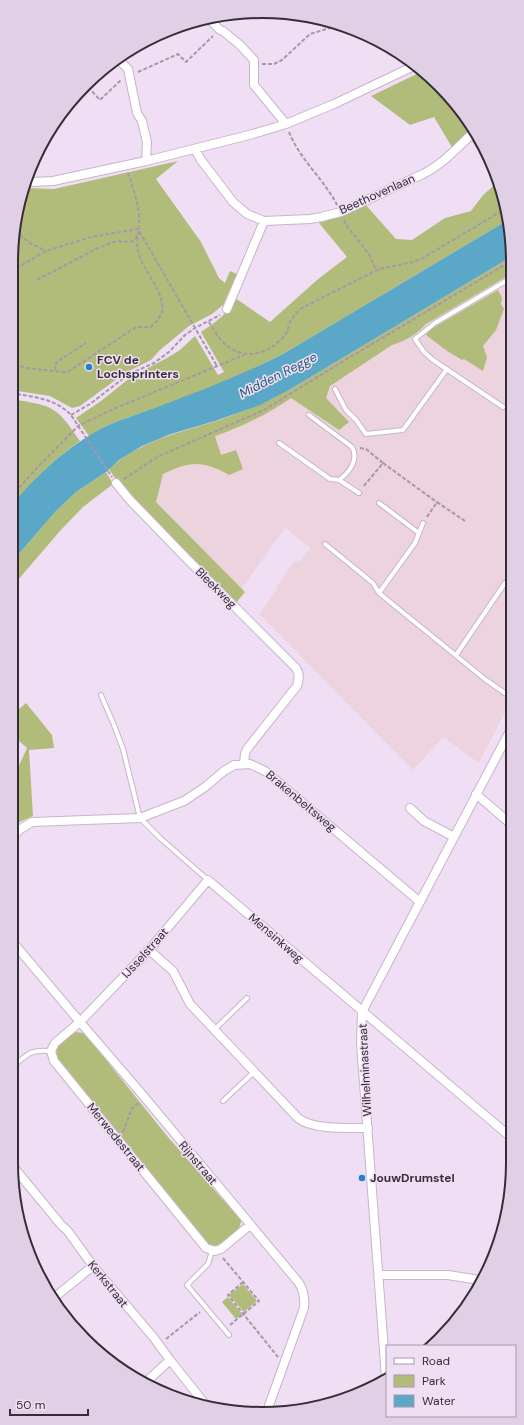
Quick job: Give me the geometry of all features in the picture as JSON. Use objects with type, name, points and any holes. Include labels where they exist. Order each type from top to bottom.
[{"type":"street","points":[[213,23],[240,45],[254,60],[254,85],[286,124]]},
{"type":"street","points":[[121,62],[128,69],[137,113],[142,121],[147,142],[146,161]]},
{"type":"street","points":[[32,182],[53,181],[126,166],[253,134],[286,124],[334,104],[411,68]]},
{"type":"street","name":"Beethovenlaan","points":[[195,149],[201,160],[233,202],[247,214],[264,221],[310,219],[341,212],[432,169],[470,135]]},
{"type":"street","points":[[227,309],[264,221]]},
{"type":"street","name":"Bleekweg","points":[[116,484],[186,558],[296,668],[298,672],[299,677],[297,686],[247,749],[244,764]]},
{"type":"street","name":"Wilhelminastraat","points":[[386,1373],[361,1043],[362,1012],[506,738]]},
{"type":"street","points":[[18,831],[32,822],[140,818],[184,801],[205,787],[224,771],[234,765],[244,764]]},
{"type":"street","name":"Brakenbeltsweg","points":[[244,764],[255,766],[265,771],[420,902]]},
{"type":"street","points":[[476,794],[506,820]]},
{"type":"street","points":[[410,808],[424,821],[454,837]]},
{"type":"street","name":"IJsselstraat","points":[[80,1022],[150,950],[208,880]]},
{"type":"street","name":"Mensinkweg","points":[[208,880],[506,1133]]},
{"type":"street","name":"Rijnstraat","points":[[18,948],[299,1283],[304,1295],[304,1308],[269,1407]]},
{"type":"street","points":[[150,950],[173,970],[188,1002],[298,1118],[304,1122],[334,1128],[368,1128]]},
{"type":"street","points":[[51,1051],[55,1043],[80,1022]]},
{"type":"street","name":"Merwedestraat","points":[[51,1051],[54,1061],[116,1138],[204,1245],[215,1251]]},
{"type":"street","name":"Kerkstraat","points":[[19,1178],[67,1230],[93,1266],[159,1344],[201,1399]]},
{"type":"street","points":[[215,1251],[250,1225]]},
{"type":"street","points":[[57,1295],[93,1266]]},
{"type":"street","points":[[379,1275],[448,1275],[476,1280]]},
{"type":"street","points":[[149,1379],[170,1360]]},
{"type":"lane","points":[[503,407],[433,360],[424,352],[415,339],[435,323],[506,281]]},
{"type":"lane","points":[[334,389],[346,410],[356,420],[366,434],[403,430],[447,369]]},
{"type":"lane","points":[[309,415],[352,447],[355,452],[352,467],[340,480]]},
{"type":"lane","points":[[279,443],[330,479],[340,480],[359,493]]},
{"type":"lane","points":[[379,503],[419,533]]},
{"type":"lane","points":[[379,593],[415,543],[423,523]]},
{"type":"lane","points":[[325,544],[373,583],[379,593],[486,680],[506,694]]},
{"type":"lane","points":[[456,655],[505,583]]},
{"type":"lane","points":[[101,695],[123,749],[140,818]]},
{"type":"lane","name":"Mensinkweg","points":[[140,818],[160,838],[208,880]]},
{"type":"lane","points":[[214,1030],[246,998]]},
{"type":"lane","points":[[18,1062],[31,1052],[39,1050],[51,1051]]},
{"type":"lane","points":[[223,1102],[254,1072]]},
{"type":"lane","points":[[215,1251],[208,1264],[187,1285],[229,1335]]},
{"type":"path","points":[[254,64],[274,64],[282,60],[310,34],[331,28]]},
{"type":"path","points":[[89,89],[100,100],[126,76],[178,54],[186,62],[220,30]]},
{"type":"path","points":[[286,124],[296,146],[325,185],[341,212],[346,225],[370,256],[374,266],[379,269]]},
{"type":"path","points":[[18,364],[25,368],[64,372],[74,369],[136,327],[151,327],[161,315],[163,304],[138,251],[138,206],[126,166]]},
{"type":"path","points":[[208,322],[225,344],[236,351],[245,354],[252,354],[264,351],[276,345],[285,335],[290,322],[302,308],[379,269],[413,262],[423,258],[501,212]]},
{"type":"path","points":[[18,267],[46,252],[91,237],[138,229]]},
{"type":"path","points":[[138,229],[217,366]]},
{"type":"path","points":[[20,235],[30,243],[46,252]]},
{"type":"path","points":[[37,280],[98,248],[116,241],[131,242],[137,235]]},
{"type":"path","points":[[18,394],[53,401],[64,408],[71,415],[116,484],[158,458],[264,410],[506,264]]},
{"type":"path","points":[[372,272],[374,266]]},
{"type":"path","points":[[71,415],[90,404],[129,374],[154,363],[169,352],[185,335],[195,328],[218,317],[227,309]]},
{"type":"path","points":[[58,371],[54,366],[57,362],[86,343]]},
{"type":"path","points":[[18,489],[35,470],[79,427],[111,410],[245,354]]},
{"type":"path","points":[[352,447],[366,449],[438,503],[465,521]]},
{"type":"path","points":[[359,493],[383,462]]},
{"type":"path","points":[[423,523],[437,502],[438,503]]},
{"type":"path","points":[[116,1138],[124,1132],[132,1108],[145,1098]]},
{"type":"path","points":[[215,1251],[259,1301],[225,1330]]},
{"type":"path","points":[[243,1282],[228,1295],[284,1364]]},
{"type":"path","points":[[159,1344],[206,1307]]},
{"type":"shaded area","points":[[506,267],[506,710],[479,763],[443,737],[413,770],[259,614],[277,590],[276,588],[283,579],[282,578],[296,560],[299,562],[311,548],[285,528],[241,589],[132,477],[286,397]]},
{"type":"green space","points":[[417,74],[435,89],[456,113],[469,134],[453,149],[434,117],[410,125],[371,96]]},
{"type":"green space","points":[[178,161],[156,179],[201,242],[219,278],[225,283],[230,271],[237,274],[223,305],[212,314],[189,326],[160,350],[151,360],[125,373],[80,406],[72,408],[50,396],[18,391],[18,262],[20,230],[30,188],[54,189]]},
{"type":"green space","points":[[494,186],[503,223],[283,354],[195,394],[116,422],[89,436],[76,418],[101,401],[131,377],[180,350],[195,336],[218,375],[224,372],[201,332],[217,321],[229,309],[235,298],[270,322],[317,280],[347,257],[319,223],[341,216],[365,204],[396,239],[412,240],[445,218],[471,211],[483,195]]},
{"type":"green space","points":[[506,260],[506,277],[426,324],[411,337],[392,345],[330,386],[326,398],[349,422],[339,430],[291,398],[254,420],[215,436],[221,455],[236,450],[243,469],[229,475],[211,467],[196,464],[181,467],[163,474],[156,502],[245,592],[236,603],[117,481],[109,469],[133,451],[146,445],[173,434],[235,414],[289,390]]},
{"type":"green space","points":[[498,290],[502,298],[501,304],[504,309],[496,330],[483,346],[487,357],[483,371],[464,359],[462,360],[447,351],[426,335],[431,329]]},
{"type":"green space","points":[[18,400],[36,403],[52,409],[65,420],[80,441],[52,463],[18,498]]},
{"type":"green space","points":[[106,472],[113,484],[83,507],[18,580],[18,555],[56,511],[76,492]]},
{"type":"green space","points":[[26,703],[52,735],[54,748],[29,750],[33,816],[18,823],[18,768],[27,748],[18,740],[18,710]]},
{"type":"green space","points":[[76,1032],[86,1035],[167,1136],[239,1218],[241,1221],[240,1226],[230,1238],[221,1244],[211,1245],[207,1243],[58,1059],[56,1055],[57,1047]]},
{"type":"green space","points":[[243,1284],[257,1301],[244,1312],[229,1295]]},
{"type":"green space","points":[[228,1297],[242,1314],[236,1319],[222,1302]]},
{"type":"water","name":"Midden Regge","points":[[503,223],[506,260],[289,390],[260,405],[215,421],[171,434],[142,446],[119,460],[106,472],[76,492],[56,511],[18,555],[18,498],[60,456],[95,432],[111,424],[208,388],[283,354]]},
{"type":"place","name":"FCV de Lochsprinters","points":[[89,367]]},
{"type":"place","name":"JouwDrumstel","points":[[362,1178]]}]
